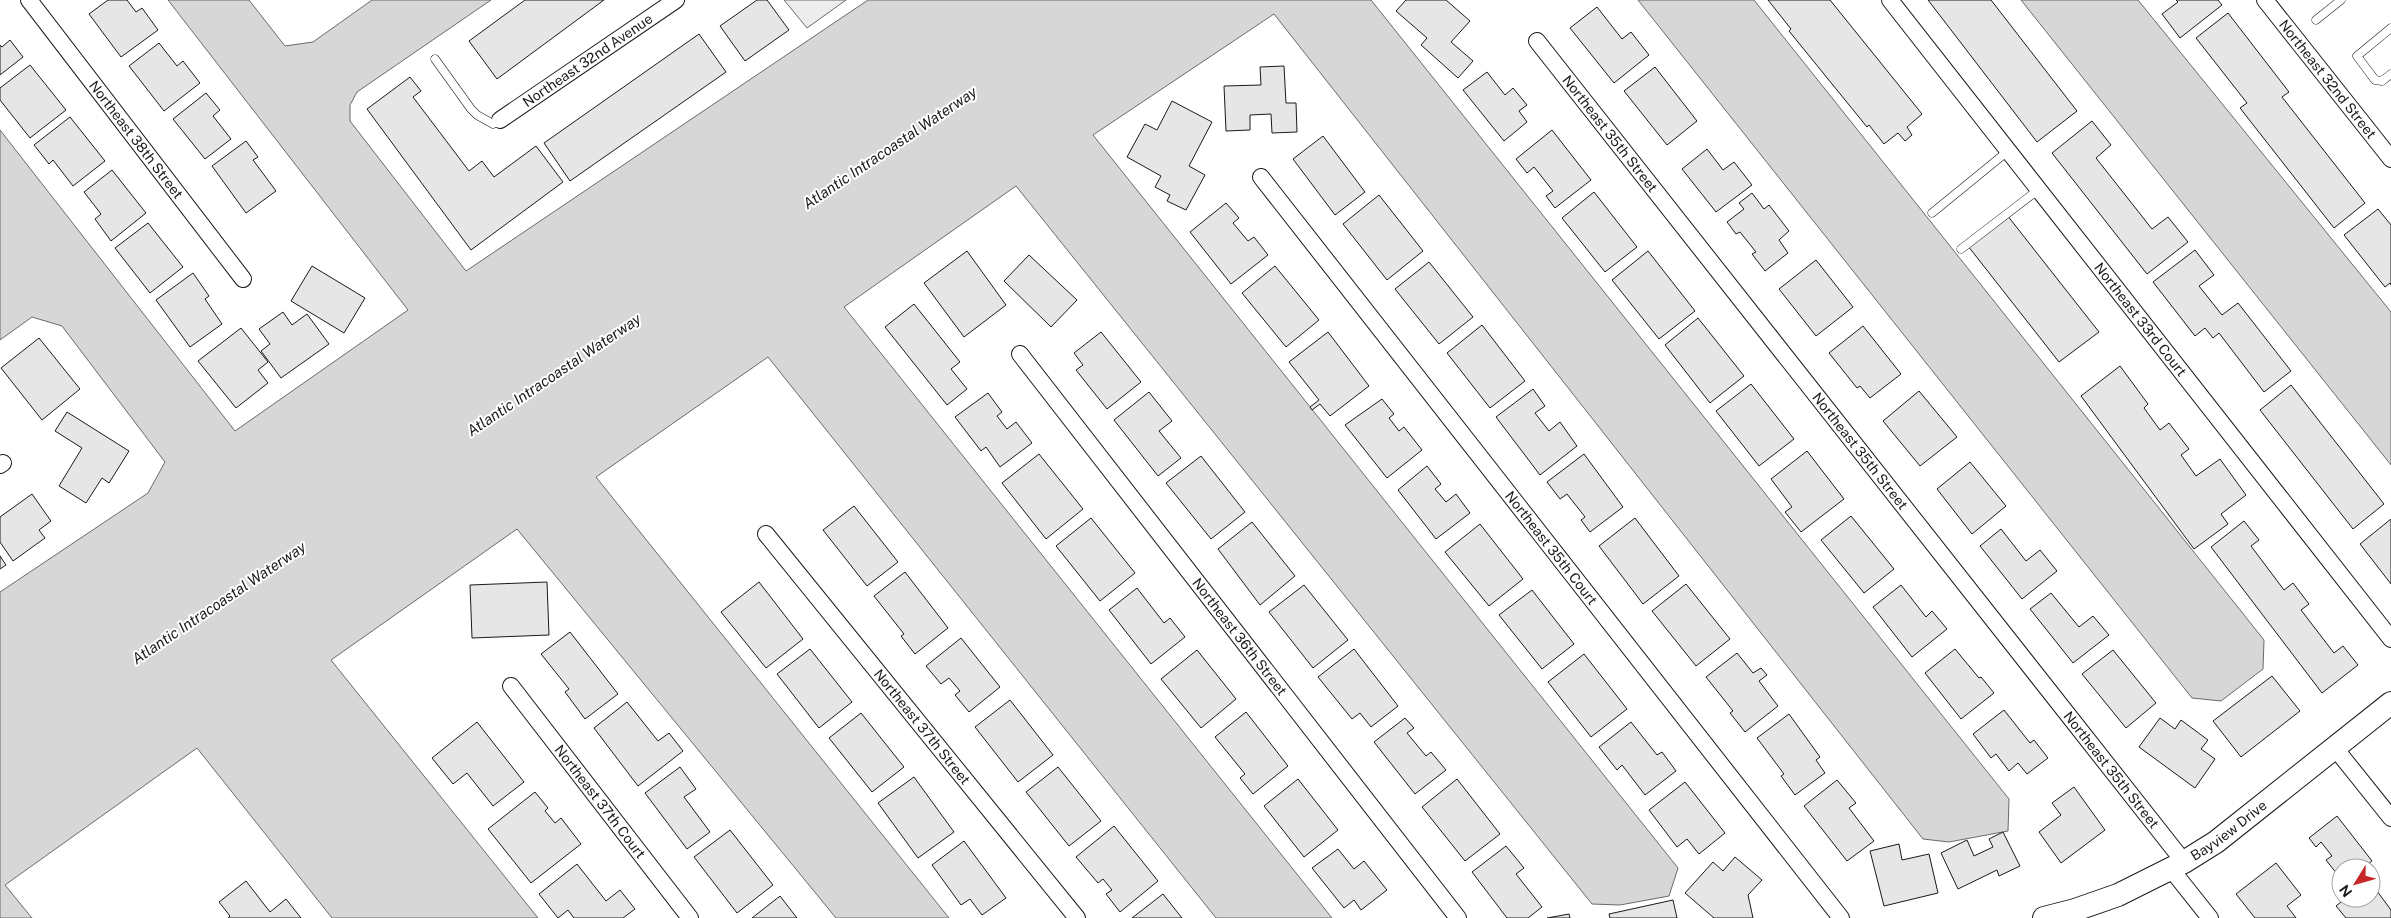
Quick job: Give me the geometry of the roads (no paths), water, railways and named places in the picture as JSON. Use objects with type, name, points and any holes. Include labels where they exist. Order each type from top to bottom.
[{"type":"street","name":"Northeast 38th Street","points":[[29,0],[243,279]]},
{"type":"street","name":"Northeast 32nd Avenue","points":[[500,120],[676,0]]},
{"type":"street","name":"Northeast 33rd Court","points":[[1890,0],[2391,639]]},
{"type":"street","name":"Northeast 32nd Street","points":[[2265,0],[2391,159]]},
{"type":"street","name":"Northeast 35th Street","points":[[1538,41],[2177,866],[2210,918]]},
{"type":"street","name":"Northeast 35th Court","points":[[1261,177],[1841,918]]},
{"type":"street","name":"Northeast 36th Street","points":[[1020,354],[1458,918]]},
{"type":"street","name":"Northeast 37th Street","points":[[766,534],[1077,918]]},
{"type":"street","name":"Northeast 37th Court","points":[[510,686],[690,918]]},
{"type":"street","name":"Bayview Drive","points":[[2044,918],[2075,910],[2118,895],[2177,866],[2216,842],[2391,703]]},
{"type":"street","points":[[2335,748],[2391,818]]},
{"type":"lane","points":[[2316,20],[2341,0]]},
{"type":"lane","points":[[2391,28],[2357,56],[2374,80],[2382,81],[2391,74]]},
{"type":"lane","points":[[435,59],[477,115],[493,124],[500,120]]},
{"type":"lane","points":[[1932,213],[2008,151]]},
{"type":"lane","points":[[1961,249],[2038,190]]},
{"type":"water","name":"Atlantic Intracoastal Waterway","points":[[168,0],[249,0],[285,46],[313,42],[372,0],[491,0],[357,92],[350,105],[350,121],[466,271],[868,0],[1371,0],[2009,799],[2008,831],[1949,842],[1923,839],[1274,14],[1093,135],[1678,868],[1669,896],[1620,905],[1592,904],[1016,186],[844,307],[1332,918],[1216,918],[768,357],[596,477],[949,918],[836,918],[517,529],[331,660],[538,918],[332,918],[197,748],[5,885],[32,918],[0,918],[0,592],[148,493],[165,462],[62,326],[32,317],[0,340],[0,130],[235,431],[408,310]]},
{"type":"water","points":[[1638,0],[1754,0],[2264,640],[2263,669],[2221,701],[2192,698]]},
{"type":"water","points":[[2021,0],[2138,0],[2391,312],[2391,465]]}]
